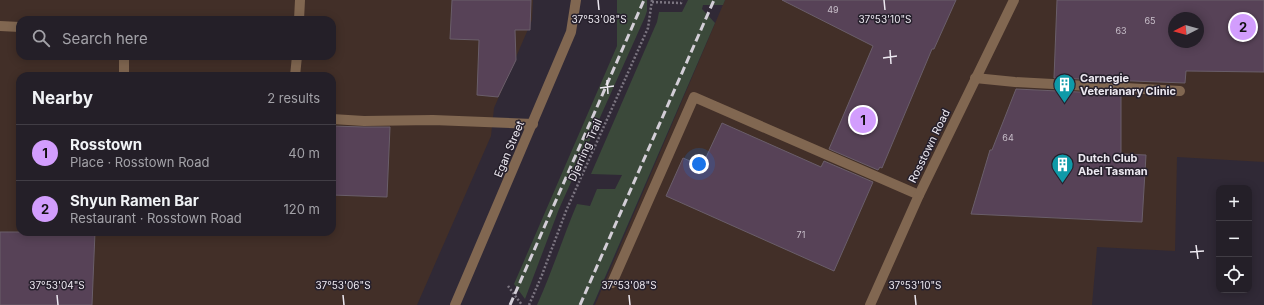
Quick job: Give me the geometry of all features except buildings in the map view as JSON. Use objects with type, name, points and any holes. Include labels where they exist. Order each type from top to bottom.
[{"type":"street","points":[[299,16],[300,0]]},
{"type":"street","name":"Egan Street","points":[[455,305],[571,32],[576,0]]},
{"type":"street","name":"Rosstown Road","points":[[870,305],[919,196],[1014,0]]},
{"type":"street","points":[[0,26],[16,27]]},
{"type":"street","points":[[124,60],[124,72]]},
{"type":"street","points":[[295,72],[297,60]]},
{"type":"street","points":[[975,78],[1015,82],[1180,91]]},
{"type":"street","points":[[612,283],[694,98],[919,196]]},
{"type":"street","points":[[336,119],[364,121],[433,120],[533,124]]},
{"type":"path","points":[[652,1],[681,3],[682,0]]},
{"type":"path","name":"Djerring Trail","points":[[529,305],[566,211],[648,28],[652,1]]},
{"type":"path","points":[[508,286],[522,305]]},
{"type":"shaded area","points":[[0,0],[533,0],[532,20],[494,108],[491,136],[417,305],[0,305]]},
{"type":"shaded area","points":[[725,0],[1264,0],[1264,162],[1177,157],[1175,251],[1097,247],[1092,305],[595,305]]},
{"type":"green space","points":[[617,0],[647,0],[647,11],[559,209],[525,299],[514,284],[617,46]]},
{"type":"green space","points":[[688,0],[725,0],[723,5],[703,5],[702,9],[715,23],[593,305],[537,305],[577,204],[590,206],[597,189],[615,189],[622,175],[591,174],[657,22],[659,12],[682,12]]},
{"type":"railway","points":[[510,305],[644,0]]},
{"type":"railway","points":[[580,305],[714,0]]},
{"type":"place","name":"Shyun Ramen Bar","points":[[1243,27]]},
{"type":"place","name":"Carnegie Veterianary Clinic","points":[[1065,104]]},
{"type":"place","name":"Rosstown","points":[[863,120]]},
{"type":"place","name":"Dutch Club Abel Tasman","points":[[1062,184]]}]
